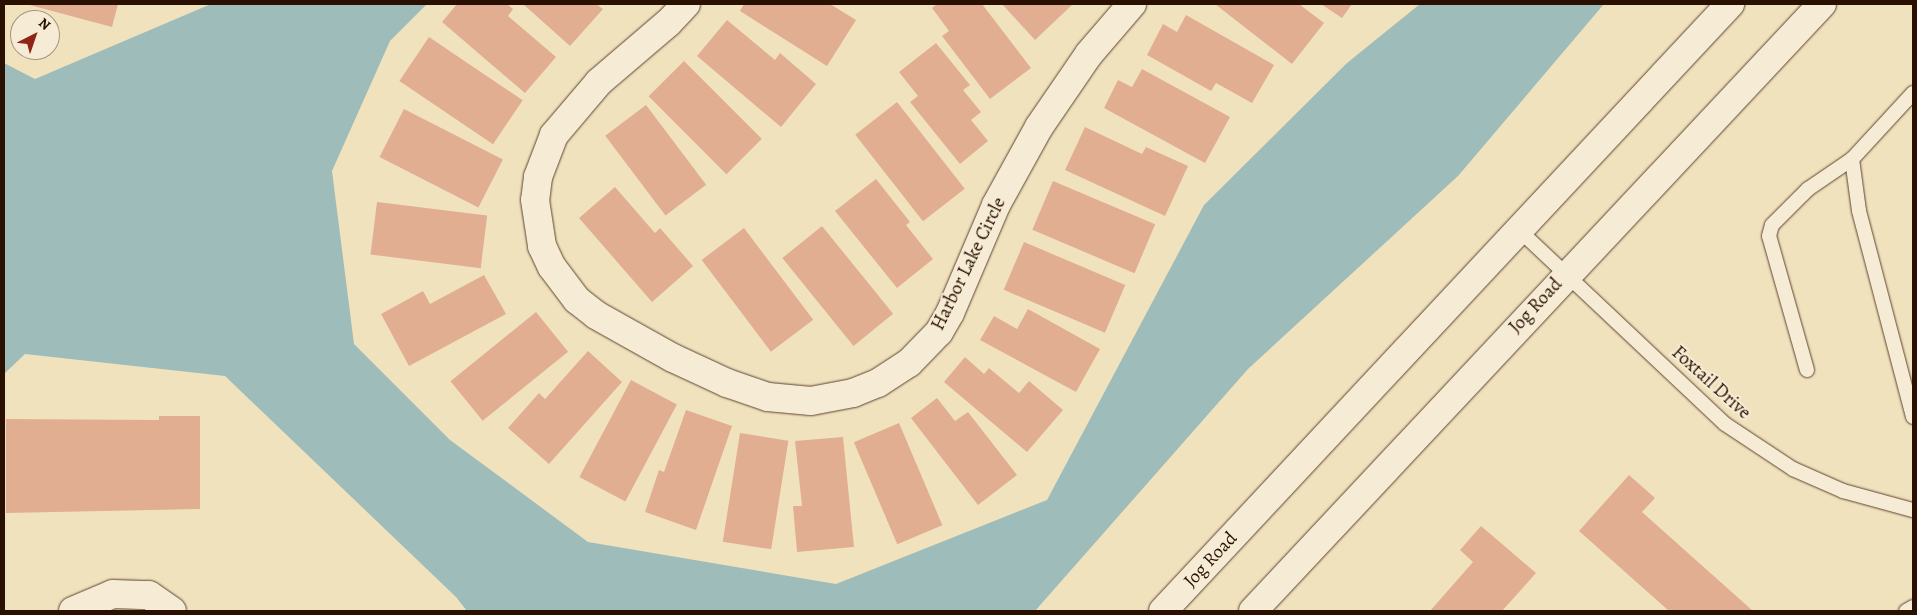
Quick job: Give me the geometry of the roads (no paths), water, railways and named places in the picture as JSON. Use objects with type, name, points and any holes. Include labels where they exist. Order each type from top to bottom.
[{"type":"main road","name":"Harbor Lake Circle","points":[[686,4],[668,23],[599,82],[554,135],[538,177],[535,200],[542,246],[552,267],[577,300],[596,315],[673,358],[727,382],[768,397],[811,401],[853,393],[878,383],[909,363],[939,332],[950,313],[996,205],[1039,127],[1090,54],[1132,4]]},
{"type":"main road","name":"Jog Road","points":[[1163,611],[1730,4]]},
{"type":"main road","name":"Jog Road","points":[[1253,611],[1566,274],[1822,4]]},
{"type":"main road","points":[[73,611],[113,594],[149,595],[172,611]]},
{"type":"lane","points":[[1807,370],[1769,236],[1772,225],[1808,189],[1852,159],[1913,93]]},
{"type":"lane","points":[[1852,159],[1860,211],[1913,417]]},
{"type":"lane","name":"Foxtail Drive","points":[[1518,229],[1725,424],[1770,455],[1844,491],[1913,510]]},
{"type":"lane","points":[[1906,611],[1913,607]]},
{"type":"water","points":[[211,4],[427,4],[390,41],[332,171],[354,344],[450,440],[588,542],[836,584],[1047,500],[1204,205],[1347,63],[1420,4],[1604,4],[1458,176],[1248,369],[1035,611],[467,611],[456,597],[225,376],[25,354],[4,374],[4,63],[35,79]]}]
